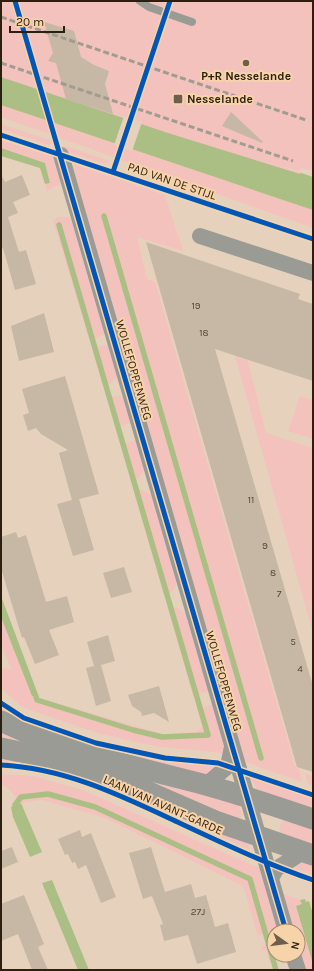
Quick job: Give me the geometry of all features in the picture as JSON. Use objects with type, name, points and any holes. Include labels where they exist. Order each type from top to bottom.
[{"type":"street","name":"WOLLEFOPPENWEG","points":[[61,155],[284,923]]},
{"type":"street","points":[[200,236],[313,274]]},
{"type":"street","name":"LAAN VAN AVANT-GARDE","points":[[1,722],[74,750],[137,768],[206,785],[313,819]]},
{"type":"street","name":"WOLLEFOPPENWEG","points":[[206,785],[228,766],[233,745]]},
{"type":"street","name":"LAAN VAN AVANT-GARDE","points":[[1,748],[60,760],[125,782],[215,821],[308,854]]},
{"type":"street","points":[[271,879],[276,869],[308,854]]},
{"type":"lane","points":[[140,1],[149,7],[192,22]]},
{"type":"shaded area","points":[[1,1],[313,1],[313,228],[1,117]]},
{"type":"shaded area","points":[[1,77],[168,133],[300,174],[302,170],[313,174],[313,210],[1,105]]},
{"type":"shaded area","points":[[1,124],[50,140],[51,143],[49,145],[1,129]]},
{"type":"shaded area","points":[[1,140],[54,157],[63,180],[60,184],[47,191],[45,184],[50,183],[45,163],[1,148]]},
{"type":"shaded area","points":[[63,145],[110,161],[106,164],[67,152]]},
{"type":"shaded area","points":[[1,148],[45,163],[50,183],[45,184],[40,168],[1,156]]},
{"type":"shaded area","points":[[76,165],[165,195],[183,251],[137,237],[147,279],[155,282],[295,766],[300,771],[302,782],[245,762],[72,166]]},
{"type":"shaded area","points":[[57,217],[67,217],[71,219],[105,334],[90,342],[53,221]]},
{"type":"shaded area","points":[[103,345],[108,345],[117,377],[110,384],[103,386],[92,349]]},
{"type":"shaded area","points":[[235,356],[248,361],[266,433],[313,448],[313,633]]},
{"type":"shaded area","points":[[115,396],[123,397],[131,423],[117,427],[108,398]]},
{"type":"shaded area","points":[[300,396],[313,400],[313,439],[288,431]]},
{"type":"shaded area","points":[[136,440],[144,470],[138,479],[131,478],[121,444]]},
{"type":"shaded area","points":[[140,490],[152,494],[178,582],[172,592],[164,595],[134,493]]},
{"type":"shaded area","points":[[1,596],[39,697],[32,696],[1,617]]},
{"type":"shaded area","points":[[176,607],[186,613],[209,691],[193,696],[168,609]]},
{"type":"shaded area","points":[[1,617],[32,696],[163,734],[197,732],[202,726],[197,709],[214,704],[225,741],[224,754],[159,747],[97,733],[21,706],[1,689],[1,667],[11,669],[1,645]]},
{"type":"shaded area","points":[[1,706],[15,718],[79,741],[123,753],[163,761],[217,767],[202,778],[153,767],[1,715]]},
{"type":"shaded area","points":[[1,727],[237,802],[242,814],[241,818],[236,821],[1,741]]},
{"type":"shaded area","points":[[1,754],[47,761],[246,841],[250,850],[98,782],[36,763],[1,761]]},
{"type":"shaded area","points":[[305,773],[313,776],[313,785],[308,784]]},
{"type":"shaded area","points":[[1,774],[33,776],[83,790],[261,869],[277,923],[266,923],[266,933],[258,936],[243,886],[105,818],[42,800],[21,803],[8,788],[1,785]]},
{"type":"shaded area","points":[[251,778],[313,799],[312,811],[259,794]]},
{"type":"shaded area","points":[[21,803],[42,852],[30,857],[13,817],[11,807]]},
{"type":"shaded area","points":[[285,819],[313,827],[313,848],[279,833],[281,823]]},
{"type":"shaded area","points":[[308,860],[313,862],[313,875],[292,867]]},
{"type":"shaded area","points":[[52,880],[89,970],[78,970],[42,883]]},
{"type":"shaded area","points":[[283,894],[300,900],[302,904],[296,906],[301,923],[292,923]]},
{"type":"shaded area","points":[[305,899],[306,902],[309,901],[313,914],[313,964],[306,940],[306,923],[301,923],[296,906],[302,904],[300,900]]},
{"type":"shaded area","points":[[306,940],[313,964],[313,970],[305,970],[303,963],[306,963]]},
{"type":"shaded area","points":[[266,944],[266,950],[262,951],[261,946]]},
{"type":"pier","points":[[124,116],[142,122],[132,151],[114,145]]},
{"type":"pier","points":[[269,162],[299,171],[302,168],[313,171],[313,177]]},
{"type":"building","points":[[44,22],[74,31],[81,57],[94,65],[109,71],[105,84],[113,114],[66,99],[56,63],[48,61],[53,53]]},
{"type":"building","points":[[231,112],[263,142],[262,143],[222,126]]},
{"type":"building","points":[[1,174],[5,182],[22,175],[30,195],[13,202],[18,213],[8,217],[19,252],[26,250],[36,284],[15,290],[3,248],[1,249]]},
{"type":"building","points":[[146,242],[300,294],[298,299],[313,304],[313,381],[215,349],[313,686],[313,772],[297,767]]},
{"type":"building","points":[[44,313],[54,352],[19,361],[11,326]]},
{"type":"building","points":[[65,376],[99,494],[79,499],[94,550],[73,556],[57,504],[72,500],[59,453],[68,450],[41,434],[36,428],[28,431],[23,415],[29,413],[22,389]]},
{"type":"building","points":[[16,532],[18,538],[26,535],[46,602],[67,596],[74,622],[49,630],[59,655],[35,664],[24,637],[22,638],[1,568],[1,537]]},
{"type":"building","points":[[124,567],[132,592],[111,598],[103,573]]},
{"type":"building","points":[[108,635],[115,661],[101,665],[111,701],[96,706],[86,668],[94,666],[87,642]]},
{"type":"building","points":[[159,686],[169,722],[154,713],[142,716],[141,712],[132,706],[128,695]]},
{"type":"building","points":[[80,830],[82,837],[91,833],[116,897],[101,903],[86,865],[78,869],[75,862],[72,863],[68,854],[65,855],[58,839]]},
{"type":"building","points":[[12,847],[18,862],[1,869],[1,851]]},
{"type":"building","points":[[151,847],[165,892],[191,884],[195,898],[206,895],[215,927],[228,923],[236,952],[197,964],[188,935],[164,941],[160,925],[163,924],[152,896],[143,899],[129,853]]},
{"type":"building","points":[[24,895],[44,944],[38,947],[48,970],[32,970],[18,934],[1,941],[1,904]]},
{"type":"waterway","points":[[104,216],[261,758]]},
{"type":"waterway","points":[[36,697],[37,700],[133,730],[162,737],[208,735],[59,225]]},
{"type":"waterway","points":[[18,812],[15,805],[21,797],[48,794],[95,807],[250,879],[276,970]]},
{"type":"railway","points":[[1,17],[306,120]]},
{"type":"railway","points":[[1,63],[293,161]]},
{"type":"cycle path","points":[[15,1],[284,923]]},
{"type":"cycle path","points":[[113,172],[170,1]]},
{"type":"cycle path","name":"PAD VAN DE STIJL","points":[[1,135],[313,239]]},
{"type":"cycle path","points":[[1,703],[24,718],[96,743],[165,758],[218,763],[313,795]]},
{"type":"cycle path","points":[[1,765],[46,771],[88,783],[130,800],[259,859],[313,880]]},
{"type":"place","name":"P+R Nesselande","points":[[246,63]]},
{"type":"place","name":"Nesselande","points":[[178,99]]}]
